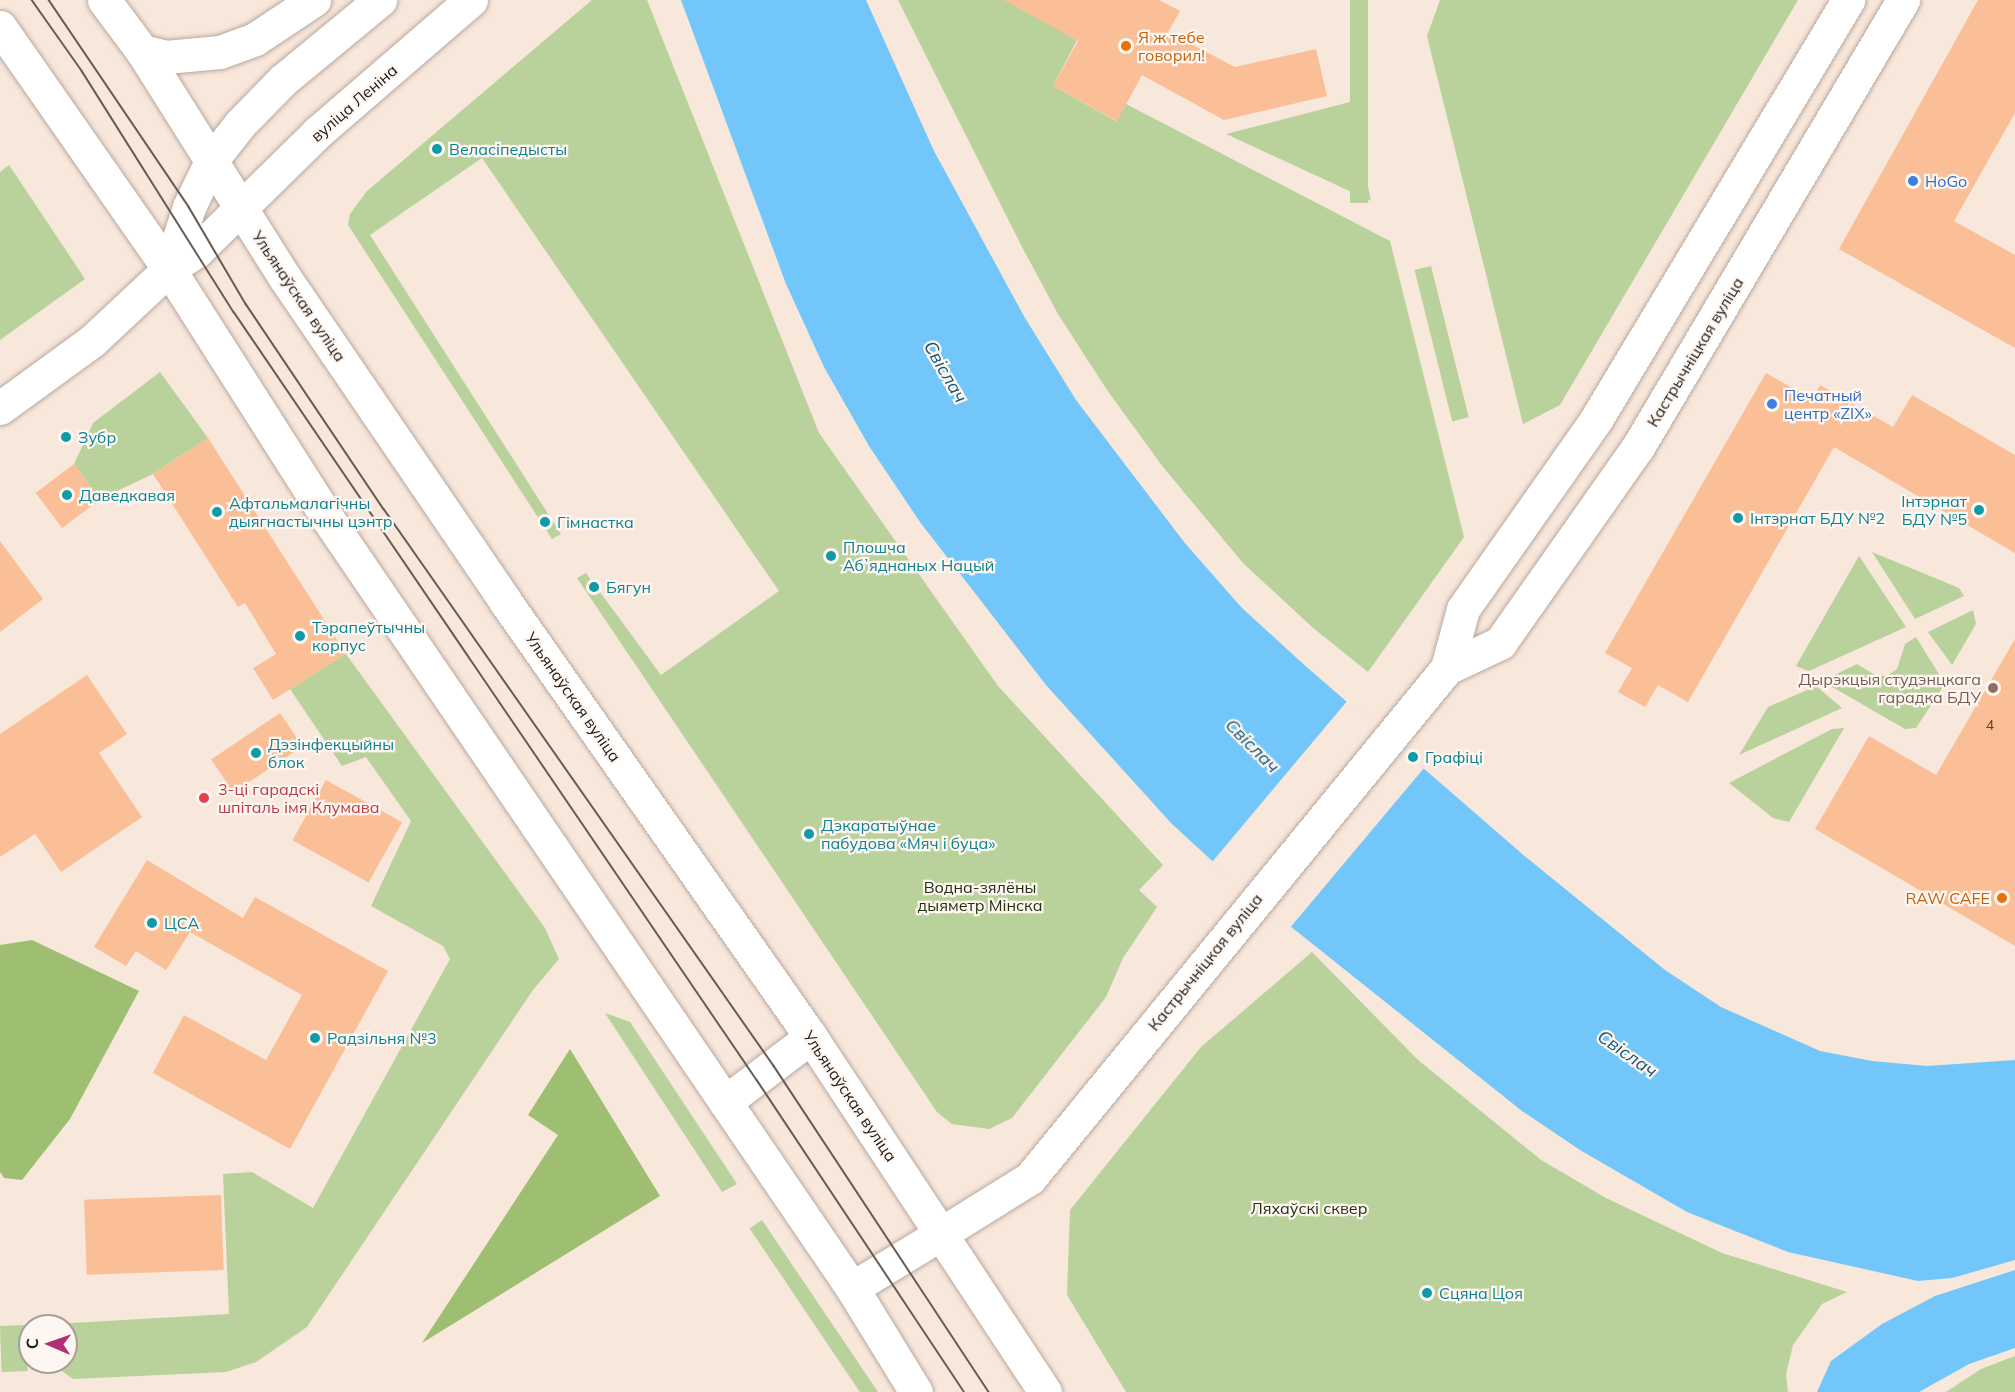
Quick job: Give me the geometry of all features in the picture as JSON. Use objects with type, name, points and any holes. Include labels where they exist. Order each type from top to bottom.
[{"type":"main road","name":"Ульянаўская вуліца","points":[[104,0],[142,51],[241,211],[505,601],[811,1037],[1045,1392]]},
{"type":"main road","points":[[142,51],[166,57],[220,52],[255,39],[314,0]]},
{"type":"main road","points":[[0,408],[92,341],[169,269],[189,207],[211,161],[240,124],[283,80],[380,0]]},
{"type":"main road","name":"вуліца Леніна","points":[[169,269],[241,211],[318,132],[471,0]]},
{"type":"main road","name":"Кастрычніцкая вуліца","points":[[852,1288],[1030,1178],[1447,668],[1463,609],[1597,418],[1848,0]]},
{"type":"main road","name":"Кастрычніцкая вуліца","points":[[1447,668],[1500,643],[1638,447],[1903,0]]},
{"type":"main road","points":[[0,27],[169,269],[328,519],[852,1288],[916,1392]]},
{"type":"main road","points":[[725,1102],[811,1037]]},
{"type":"green space","name":"Водна-зялёны дыяметр Мінска","points":[[592,0],[647,0],[819,433],[998,686],[1163,865],[1139,890],[1157,907],[1123,958],[1106,997],[1012,1118],[989,1129],[952,1124],[937,1112],[577,578],[586,573],[661,675],[779,591],[482,158],[370,235],[561,534],[552,539],[348,225],[350,214],[367,191]]},
{"type":"green space","points":[[898,0],[1005,0],[1077,40],[1053,86],[1116,121],[1126,104],[1390,241],[1464,537],[1368,672],[1312,627],[1243,563],[1163,467],[1107,390],[1058,314],[1021,245]]},
{"type":"green space","points":[[1350,0],[1368,0],[1368,203],[1350,203]]},
{"type":"green space","points":[[1440,0],[1798,0],[1560,405],[1523,424],[1427,36]]},
{"type":"green space","points":[[1350,102],[1371,201],[1226,134]]},
{"type":"green space","points":[[9,165],[85,279],[0,340],[0,172]]},
{"type":"green space","points":[[1431,266],[1469,417],[1452,421],[1415,270]]},
{"type":"green space","points":[[160,372],[208,438],[153,474],[100,499],[74,464],[93,423]]},
{"type":"green space","points":[[1872,552],[1959,588],[1964,596],[1915,619]]},
{"type":"green space","points":[[1859,556],[1906,627],[1809,671],[1796,666]]},
{"type":"green space","points":[[1973,610],[1976,624],[1952,665],[1928,632]]},
{"type":"green space","points":[[1916,637],[1945,684],[1916,728],[1905,729],[1822,681],[1857,664],[1875,675],[1887,676],[1897,669],[1905,644]]},
{"type":"green space","points":[[346,654],[545,928],[559,959],[533,990],[307,1327],[256,1362],[226,1372],[73,1379],[66,1374],[78,1374],[78,1323],[229,1314],[223,1174],[252,1172],[313,1208],[450,959],[443,946],[371,906],[411,821],[366,757],[342,766],[290,689]]},
{"type":"green space","points":[[1816,686],[1842,708],[1739,755],[1768,707]]},
{"type":"green space","points":[[1844,728],[1789,822],[1773,818],[1729,783],[1832,729]]},
{"type":"green space","points":[[32,940],[139,991],[70,1119],[22,1180],[4,1178],[0,1172],[0,945]]},
{"type":"green space","name":"Ляхаўскі сквер","points":[[1312,952],[1418,1060],[1541,1160],[1606,1198],[1722,1253],[1847,1292],[1822,1304],[1793,1345],[1786,1374],[1788,1392],[1126,1392],[1067,1295],[1070,1210],[1201,1047]]},
{"type":"green space","points":[[605,1013],[630,1022],[737,1184],[722,1192]]},
{"type":"green space","points":[[570,1049],[660,1196],[422,1343],[558,1135],[528,1115]]},
{"type":"green space","points":[[762,1220],[878,1392],[860,1392],[750,1228]]},
{"type":"green space","points":[[18,1325],[18,1371],[2,1372],[0,1326]]},
{"type":"green space","points":[[2015,1356],[2015,1392],[1946,1392],[1981,1369]]},
{"type":"water","name":"Свіслач","points":[[681,0],[866,0],[934,151],[1025,318],[1076,400],[1184,542],[1241,607],[1302,663],[1527,858],[1665,970],[1721,1007],[1820,1051],[1872,1061],[1927,1066],[2015,1060],[2015,1260],[1952,1278],[1918,1281],[1788,1252],[1687,1212],[1580,1150],[1522,1111],[1235,882],[1171,823],[1046,685],[920,522],[869,446],[824,367],[786,284]]},
{"type":"water","points":[[2015,1270],[2015,1348],[1969,1364],[1919,1392],[1817,1392],[1831,1361],[1882,1324],[1935,1296]]},
{"type":"pier","points":[[1348,700],[1426,766],[1289,929],[1210,864]]},
{"type":"building","points":[[1004,0],[1159,0],[1180,11],[1168,32],[1235,67],[1316,49],[1327,96],[1224,120],[1142,75],[1117,121],[1053,86],[1078,41]]},
{"type":"building","points":[[1978,0],[2015,0],[2015,113],[1954,221],[2015,255],[2015,348],[1839,249]]},
{"type":"building","name":"Інтэрнат БДУ №2","points":[[1766,373],[1812,399],[1820,385],[1893,427],[1912,395],[2015,455],[2015,553],[1834,447],[1688,702],[1658,685],[1645,707],[1618,692],[1632,668],[1605,653]]},
{"type":"building","points":[[208,438],[346,654],[273,700],[253,668],[276,654],[245,603],[238,607],[153,474]]},
{"type":"building","name":"Даведкавая","points":[[74,464],[100,499],[62,528],[36,493]]},
{"type":"building","points":[[0,541],[43,599],[0,632]]},
{"type":"building","points":[[2015,639],[2015,946],[1815,829],[1869,736],[1936,775]]},
{"type":"building","points":[[87,675],[127,734],[99,753],[142,817],[61,872],[35,834],[0,857],[0,734]]},
{"type":"building","name":"Дэзінфекцыйны блок","points":[[280,713],[302,746],[234,793],[211,759]]},
{"type":"building","points":[[326,780],[402,822],[369,883],[293,840]]},
{"type":"building","name":"Радзільня №3","points":[[147,860],[243,918],[255,897],[388,971],[290,1149],[153,1073],[184,1015],[266,1060],[302,995],[190,932],[166,970],[136,951],[126,966],[94,947]]},
{"type":"building","points":[[221,1195],[224,1270],[87,1275],[84,1200]]},
{"type":"tram line","points":[[32,0],[82,71],[234,312],[757,1080],[964,1392]]},
{"type":"tram line","points":[[49,0],[189,207],[246,304],[384,509],[774,1066],[989,1392]]},
{"type":"place","name":"Я ж тебе говорил!","points":[[1126,46]]},
{"type":"place","name":"Веласіпедысты","points":[[437,149]]},
{"type":"place","name":"HoGo","points":[[1913,181]]},
{"type":"place","name":"Печатный центр «ZIX»","points":[[1772,404]]},
{"type":"place","name":"Зубр","points":[[66,437]]},
{"type":"place","name":"Даведкавая","points":[[67,495]]},
{"type":"place","name":"Інтэрнат БДУ №5","points":[[1979,510]]},
{"type":"place","name":"Афтальмалагічны дыягнастычны цэнтр","points":[[217,512]]},
{"type":"place","name":"Інтэрнат БДУ №2","points":[[1738,518]]},
{"type":"place","name":"Гімнастка","points":[[545,522]]},
{"type":"place","name":"Плошча Абʼяднаных Нацый","points":[[831,556]]},
{"type":"place","name":"Бягун","points":[[594,587]]},
{"type":"place","name":"Тэрапеўтычны корпус","points":[[300,636]]},
{"type":"place","name":"Дырэкцыя студэнцкага гарадка БДУ","points":[[1993,688]]},
{"type":"place","name":"Дэзінфекцыйны блок","points":[[256,753]]},
{"type":"place","name":"Графіці","points":[[1413,757]]},
{"type":"place","name":"3-ці гарадскі шпіталь імя Клумава","points":[[204,798]]},
{"type":"place","name":"Дэкаратыўнае пабудова «Мяч і буца»","points":[[809,834]]},
{"type":"place","name":"RAW CAFE","points":[[2002,898]]},
{"type":"place","name":"ЦСА","points":[[152,923]]},
{"type":"place","name":"Радзільня №3","points":[[315,1038]]},
{"type":"place","name":"Сцяна Цоя","points":[[1427,1293]]}]
